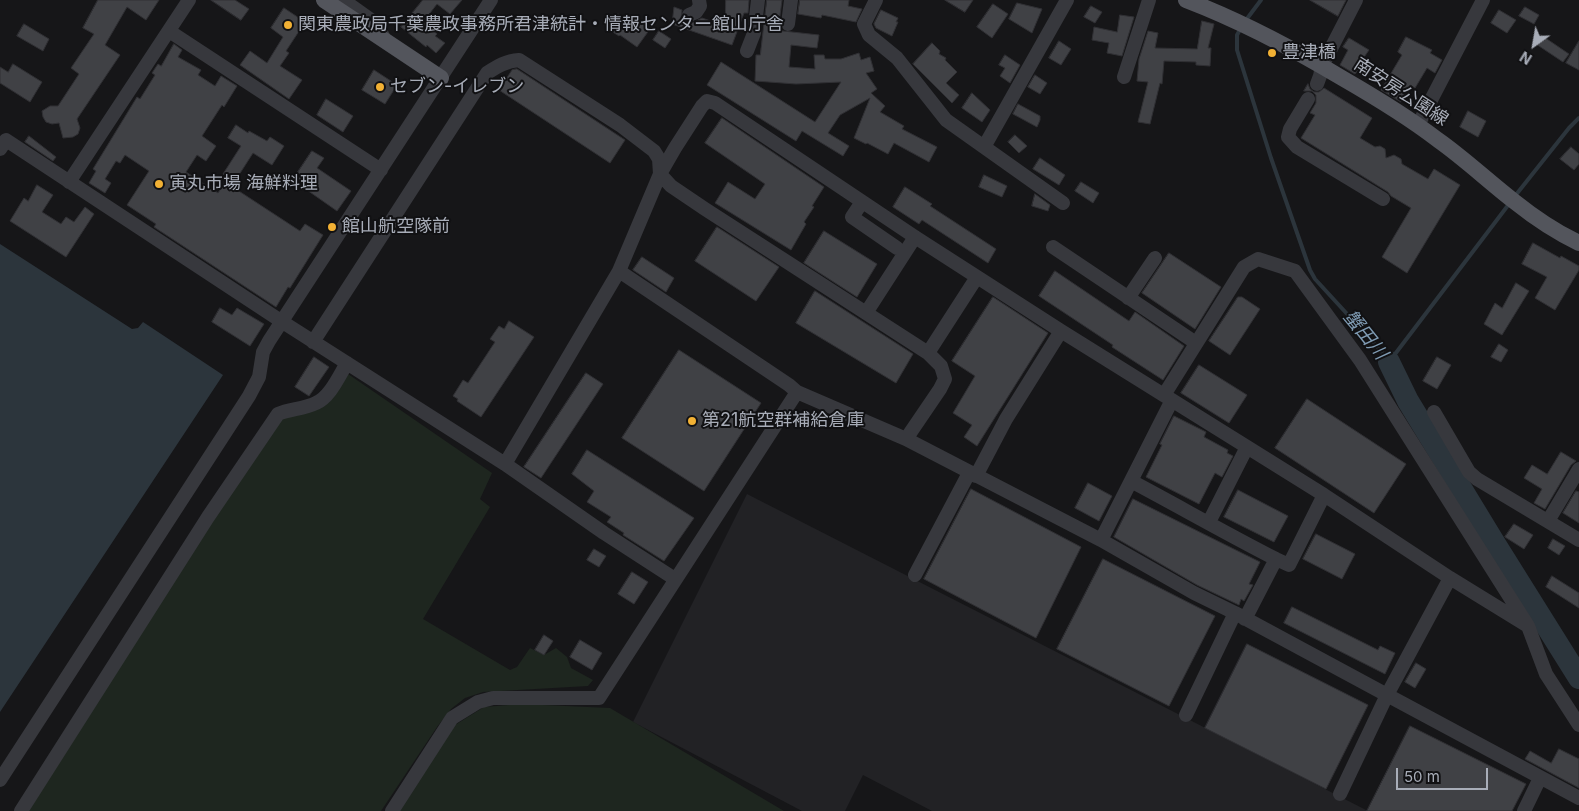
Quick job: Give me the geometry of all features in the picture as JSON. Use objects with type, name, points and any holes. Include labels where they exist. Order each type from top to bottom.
[{"type":"main road","points":[[324,0],[441,78]]},
{"type":"main road","name":"南安房公園線","points":[[1186,0],[1212,5],[1241,23],[1322,66],[1418,125],[1470,164],[1522,208],[1549,227],[1579,243]]},
{"type":"street","points":[[70,182],[189,0]]},
{"type":"street","points":[[343,0],[371,20],[391,46]]},
{"type":"street","points":[[0,780],[249,396],[259,377],[263,352],[281,321],[382,170],[490,0]]},
{"type":"street","points":[[689,15],[696,12],[700,6],[699,0]]},
{"type":"street","points":[[747,52],[754,33],[758,0]]},
{"type":"street","points":[[788,24],[791,0]]},
{"type":"street","points":[[876,0],[864,24],[869,35],[897,58],[946,120],[1064,203]]},
{"type":"street","points":[[984,147],[1067,0]]},
{"type":"street","points":[[1124,77],[1149,0]]},
{"type":"street","points":[[1317,84],[1322,66],[1356,0]]},
{"type":"street","points":[[1418,125],[1483,0]]},
{"type":"street","points":[[169,31],[382,170]]},
{"type":"street","points":[[313,342],[487,73],[510,60],[519,60],[620,125],[654,151],[660,159],[660,174],[671,186],[928,353],[940,366],[945,379],[906,439]]},
{"type":"street","points":[[1308,99],[1290,129],[1288,138],[1297,147],[1383,199]]},
{"type":"street","points":[[505,464],[619,271],[660,174],[674,148],[702,106],[707,101],[715,102],[862,202],[977,277],[1324,495],[1450,578],[1528,626]]},
{"type":"street","points":[[3,145],[70,182],[313,342],[505,464],[611,538],[675,579]]},
{"type":"street","points":[[862,202],[852,217],[897,248]]},
{"type":"street","points":[[866,313],[915,237]]},
{"type":"street","points":[[1053,248],[1196,343]]},
{"type":"street","points":[[1128,298],[1155,258]]},
{"type":"street","points":[[1101,540],[1131,481],[1168,397],[1196,343],[1244,266],[1258,259],[1295,271],[1360,360],[1528,626],[1546,674],[1579,725]]},
{"type":"street","points":[[619,271],[797,392],[906,439],[1101,540],[1194,593],[1579,798]]},
{"type":"street","points":[[928,353],[977,277]]},
{"type":"street","points":[[915,575],[972,474],[1061,331]]},
{"type":"street","points":[[21,811],[204,525],[278,414],[317,403],[334,385],[347,363]]},
{"type":"street","points":[[392,811],[452,718],[478,702],[494,698],[598,698],[797,392]]},
{"type":"street","points":[[1434,412],[1469,472],[1477,479],[1579,540]]},
{"type":"street","points":[[1209,522],[1247,447]]},
{"type":"street","points":[[1548,522],[1579,469]]},
{"type":"street","points":[[1131,481],[1209,522],[1225,533],[1289,565],[1324,495]]},
{"type":"street","points":[[1186,715],[1240,616],[1276,559]]},
{"type":"street","points":[[1340,794],[1388,695],[1450,578]]},
{"type":"street","points":[[1524,811],[1540,778]]},
{"type":"shaded area","points":[[0,244],[132,329],[138,328],[143,322],[223,375],[0,712]]},
{"type":"shaded area","points":[[348,374],[492,473],[480,499],[490,507],[423,619],[510,670],[517,667],[530,648],[544,655],[556,648],[567,657],[571,668],[593,680],[588,686],[483,692],[465,698],[451,709],[437,727],[381,811],[27,811],[272,424],[334,392]]},
{"type":"shaded area","points":[[747,494],[1368,811],[932,811],[863,775],[845,811],[802,811],[633,722]]},
{"type":"shaded area","points":[[521,704],[610,708],[784,811],[399,811],[455,725],[484,707]]},
{"type":"building","points":[[98,0],[159,0],[146,20],[127,7],[105,45],[120,55],[77,119],[80,128],[78,134],[73,137],[63,138],[59,123],[52,124],[46,122],[42,111],[50,106],[58,106],[79,74],[71,68],[94,34],[83,28]]},
{"type":"building","points":[[211,0],[235,0],[249,9],[241,20]]},
{"type":"building","points":[[423,0],[462,0],[450,14],[437,4],[423,22],[437,34],[435,36],[445,43],[436,53],[401,27]]},
{"type":"building","points":[[726,0],[749,0],[748,13],[744,13],[732,45],[672,24],[674,7],[682,10],[681,18],[687,24],[702,18],[725,26]]},
{"type":"building","points":[[767,0],[782,0],[779,23],[783,31],[819,35],[817,48],[791,45],[789,67],[815,69],[814,55],[824,55],[825,59],[841,59],[859,53],[861,60],[870,57],[874,71],[866,73],[877,89],[871,93],[885,106],[880,112],[904,126],[902,129],[937,147],[929,162],[894,143],[888,154],[854,138],[870,98],[840,115],[828,133],[849,146],[843,156],[802,131],[796,141],[707,85],[721,62],[815,122],[841,82],[796,84],[755,81],[756,55],[760,55]]},
{"type":"building","points":[[800,0],[849,0],[848,6],[862,9],[856,22],[822,15],[821,18],[798,14]]},
{"type":"building","points":[[945,0],[973,0],[965,12]]},
{"type":"building","points":[[1310,0],[1346,0],[1338,16]]},
{"type":"building","points":[[1017,3],[1042,9],[1032,33],[1009,19]]},
{"type":"building","points":[[993,4],[1008,14],[992,38],[977,27]]},
{"type":"building","points":[[1091,6],[1102,12],[1095,23],[1084,17]]},
{"type":"building","points":[[1525,7],[1539,15],[1534,24],[1519,16]]},
{"type":"building","points":[[284,8],[305,22],[286,51],[289,53],[280,66],[302,80],[289,99],[240,65],[250,51],[267,63],[283,37],[271,28]]},
{"type":"building","points":[[881,10],[898,18],[892,36],[876,28],[874,24]]},
{"type":"building","points":[[1499,10],[1516,20],[1507,33],[1491,23]]},
{"type":"building","points":[[618,14],[635,25],[638,21],[650,29],[637,47],[608,29]]},
{"type":"building","points":[[1120,15],[1134,17],[1122,56],[1107,53],[1109,43],[1092,40],[1094,27],[1117,32]]},
{"type":"building","points":[[1202,21],[1214,24],[1208,48],[1211,48],[1210,66],[1196,65],[1196,62],[1164,61],[1162,84],[1160,83],[1150,124],[1138,122],[1148,82],[1137,81],[1139,59],[1148,31],[1158,33],[1155,48],[1197,49]]},
{"type":"building","points":[[24,24],[49,39],[43,51],[17,36]]},
{"type":"building","points":[[659,31],[671,39],[665,48],[653,40]]},
{"type":"building","points":[[1541,35],[1569,54],[1563,62],[1536,44]]},
{"type":"building","points":[[1406,37],[1432,50],[1430,53],[1442,60],[1435,73],[1427,68],[1415,88],[1410,85],[1401,102],[1381,90],[1402,55],[1398,52]]},
{"type":"building","points":[[1349,38],[1369,50],[1355,74],[1340,65],[1348,50],[1343,47]]},
{"type":"building","points":[[1059,41],[1071,49],[1061,65],[1049,58]]},
{"type":"building","points":[[1579,41],[1579,70],[1566,63]]},
{"type":"building","points":[[932,43],[940,51],[939,54],[946,58],[945,60],[957,72],[946,83],[959,95],[952,103],[913,64]]},
{"type":"building","points":[[174,44],[182,50],[178,57],[201,70],[198,75],[215,86],[221,76],[237,86],[202,136],[216,146],[206,161],[197,155],[186,172],[218,193],[225,182],[300,231],[305,224],[323,235],[276,307],[154,227],[156,224],[127,205],[149,171],[125,155],[120,163],[116,161],[105,179],[111,183],[105,193],[89,183],[96,171],[93,169],[137,97],[140,99],[155,75],[152,73],[158,64],[161,66]]},
{"type":"building","points":[[1005,55],[1020,65],[1010,83],[1000,76],[1005,68],[999,65]]},
{"type":"building","points":[[13,64],[42,82],[30,102],[0,83],[0,67],[8,72]]},
{"type":"building","points":[[517,69],[625,140],[610,163],[499,90],[512,70]]},
{"type":"building","name":"セブン-イレブン","points":[[374,70],[397,85],[385,104],[362,90]]},
{"type":"building","points":[[1035,75],[1047,83],[1040,94],[1028,87]]},
{"type":"building","points":[[1308,84],[1314,92],[1319,92],[1324,88],[1372,118],[1360,138],[1375,147],[1380,146],[1385,149],[1386,158],[1394,155],[1401,159],[1402,164],[1428,179],[1434,169],[1460,185],[1407,273],[1382,257],[1411,208],[1301,138],[1315,115],[1310,113],[1316,103],[1316,95],[1312,91],[1304,91]]},
{"type":"building","points":[[972,93],[990,110],[982,122],[962,108]]},
{"type":"building","points":[[326,99],[353,116],[343,132],[317,115]]},
{"type":"building","points":[[1018,104],[1040,116],[1037,127],[1013,114]]},
{"type":"building","points":[[1468,111],[1486,121],[1478,137],[1460,127]]},
{"type":"building","points":[[722,118],[824,187],[812,206],[814,207],[804,222],[806,224],[791,250],[715,203],[728,182],[755,199],[765,184],[705,143]]},
{"type":"building","points":[[236,125],[248,133],[249,131],[267,141],[270,137],[284,146],[272,165],[253,153],[235,181],[223,174],[241,146],[228,138]]},
{"type":"building","points":[[1015,135],[1027,146],[1019,153],[1008,142]]},
{"type":"building","points":[[29,136],[56,157],[53,161],[25,142]]},
{"type":"building","points":[[1571,147],[1579,154],[1579,164],[1574,170],[1560,159]]},
{"type":"building","points":[[312,151],[324,158],[317,168],[351,191],[337,211],[307,190],[309,187],[294,178]]},
{"type":"building","points":[[1040,158],[1065,175],[1059,185],[1033,169]]},
{"type":"building","points":[[984,175],[1007,186],[1002,197],[979,187]]},
{"type":"building","points":[[1081,182],[1099,193],[1093,203],[1075,191]]},
{"type":"building","points":[[37,185],[53,195],[42,212],[61,224],[66,217],[74,222],[85,207],[94,214],[66,257],[10,221],[24,198],[28,201]]},
{"type":"building","points":[[905,187],[932,204],[930,206],[996,249],[988,263],[922,220],[919,224],[893,207]]},
{"type":"building","points":[[1035,194],[1050,205],[1048,211],[1032,206]]},
{"type":"building","points":[[717,227],[779,267],[756,301],[695,261]]},
{"type":"building","points":[[824,231],[877,264],[857,297],[804,263]]},
{"type":"building","points":[[1533,243],[1579,266],[1579,270],[1555,310],[1535,298],[1547,277],[1522,264]]},
{"type":"building","points":[[1169,253],[1221,287],[1195,329],[1142,293]]},
{"type":"building","points":[[642,257],[674,278],[666,292],[633,270]]},
{"type":"building","points":[[1055,271],[1129,321],[1135,312],[1184,346],[1163,380],[1039,296]]},
{"type":"building","points":[[1516,283],[1529,291],[1502,335],[1484,324],[1495,303],[1502,308]]},
{"type":"building","points":[[815,291],[913,354],[896,383],[796,323]]},
{"type":"building","points":[[993,297],[1048,333],[977,446],[964,437],[972,425],[953,413],[975,376],[952,361]]},
{"type":"building","points":[[1238,297],[1242,297],[1260,309],[1230,355],[1209,341]]},
{"type":"building","points":[[220,308],[232,315],[237,308],[264,324],[250,346],[212,322]]},
{"type":"building","points":[[509,321],[534,337],[481,417],[457,401],[458,399],[453,396],[463,380],[468,383],[495,342],[490,339],[499,326],[504,329]]},
{"type":"building","points":[[1499,344],[1508,350],[1501,362],[1491,357]]},
{"type":"building","name":"第21航空群補給倉庫","points":[[679,350],[761,403],[704,491],[622,438]]},
{"type":"building","points":[[314,357],[329,367],[309,396],[295,387]]},
{"type":"building","points":[[1437,357],[1451,365],[1437,389],[1423,381]]},
{"type":"building","points":[[1199,365],[1247,395],[1229,423],[1181,393]]},
{"type":"building","points":[[586,373],[603,384],[541,478],[524,467]]},
{"type":"building","points":[[1307,399],[1406,464],[1374,513],[1275,448]]},
{"type":"building","points":[[1174,416],[1206,432],[1204,437],[1228,450],[1227,453],[1233,456],[1222,477],[1215,473],[1199,504],[1146,477]]},
{"type":"building","points":[[587,450],[694,518],[664,561],[623,535],[624,533],[607,522],[611,517],[587,502],[594,491],[572,474]]},
{"type":"building","points":[[1561,452],[1576,461],[1571,465],[1545,509],[1534,503],[1542,489],[1524,478],[1532,465],[1547,474]]},
{"type":"building","points":[[1088,483],[1112,496],[1099,521],[1075,508]]},
{"type":"building","points":[[971,489],[1081,547],[1036,638],[924,579]]},
{"type":"building","points":[[1238,490],[1288,516],[1274,542],[1224,517]]},
{"type":"building","points":[[1576,491],[1579,492],[1579,523],[1563,513]]},
{"type":"building","points":[[1133,499],[1260,562],[1249,584],[1253,585],[1244,601],[1241,599],[1239,605],[1197,585],[1114,537]]},
{"type":"building","points":[[1514,524],[1533,535],[1524,549],[1505,537]]},
{"type":"building","points":[[1316,534],[1355,554],[1342,579],[1303,559]]},
{"type":"building","points":[[1553,539],[1565,546],[1559,555],[1548,548]]},
{"type":"building","points":[[594,549],[606,556],[599,567],[587,560]]},
{"type":"building","points":[[1103,559],[1215,616],[1169,706],[1057,649]]},
{"type":"building","points":[[632,572],[648,582],[634,604],[618,594]]},
{"type":"building","points":[[1552,576],[1579,593],[1579,608],[1546,587]]},
{"type":"building","points":[[1292,607],[1378,650],[1380,646],[1395,653],[1385,674],[1284,623]]},
{"type":"building","points":[[544,635],[553,641],[544,655],[535,650]]},
{"type":"building","points":[[580,640],[602,653],[592,670],[570,657]]},
{"type":"building","points":[[1247,644],[1368,705],[1326,789],[1205,728]]},
{"type":"building","points":[[1416,663],[1426,669],[1415,688],[1405,682]]},
{"type":"building","points":[[1410,726],[1526,784],[1512,811],[1367,811]]},
{"type":"building","points":[[1559,749],[1579,759],[1579,788],[1525,759],[1530,751],[1551,763]]},
{"type":"waterway","name":"蟹田川","points":[[1246,20],[1261,0]]},
{"type":"waterway","name":"蟹田川","points":[[1241,28],[1237,35],[1237,50],[1271,158],[1310,270],[1315,279],[1389,362],[1509,204]]},
{"type":"waterway","points":[[1515,196],[1579,118]]},
{"type":"waterway","name":"蟹田川","points":[[1389,362],[1408,401],[1579,678]]},
{"type":"place","name":"関東農政局千葉農政事務所君津統計・情報センター館山庁舎","points":[[288,25]]},
{"type":"place","name":"豊津橋","points":[[1272,53]]},
{"type":"place","name":"セブン-イレブン","points":[[380,87]]},
{"type":"place","name":"寅丸市場 海鮮料理","points":[[159,184]]},
{"type":"place","name":"館山航空隊前","points":[[332,227]]},
{"type":"place","name":"第21航空群補給倉庫","points":[[692,421]]}]
